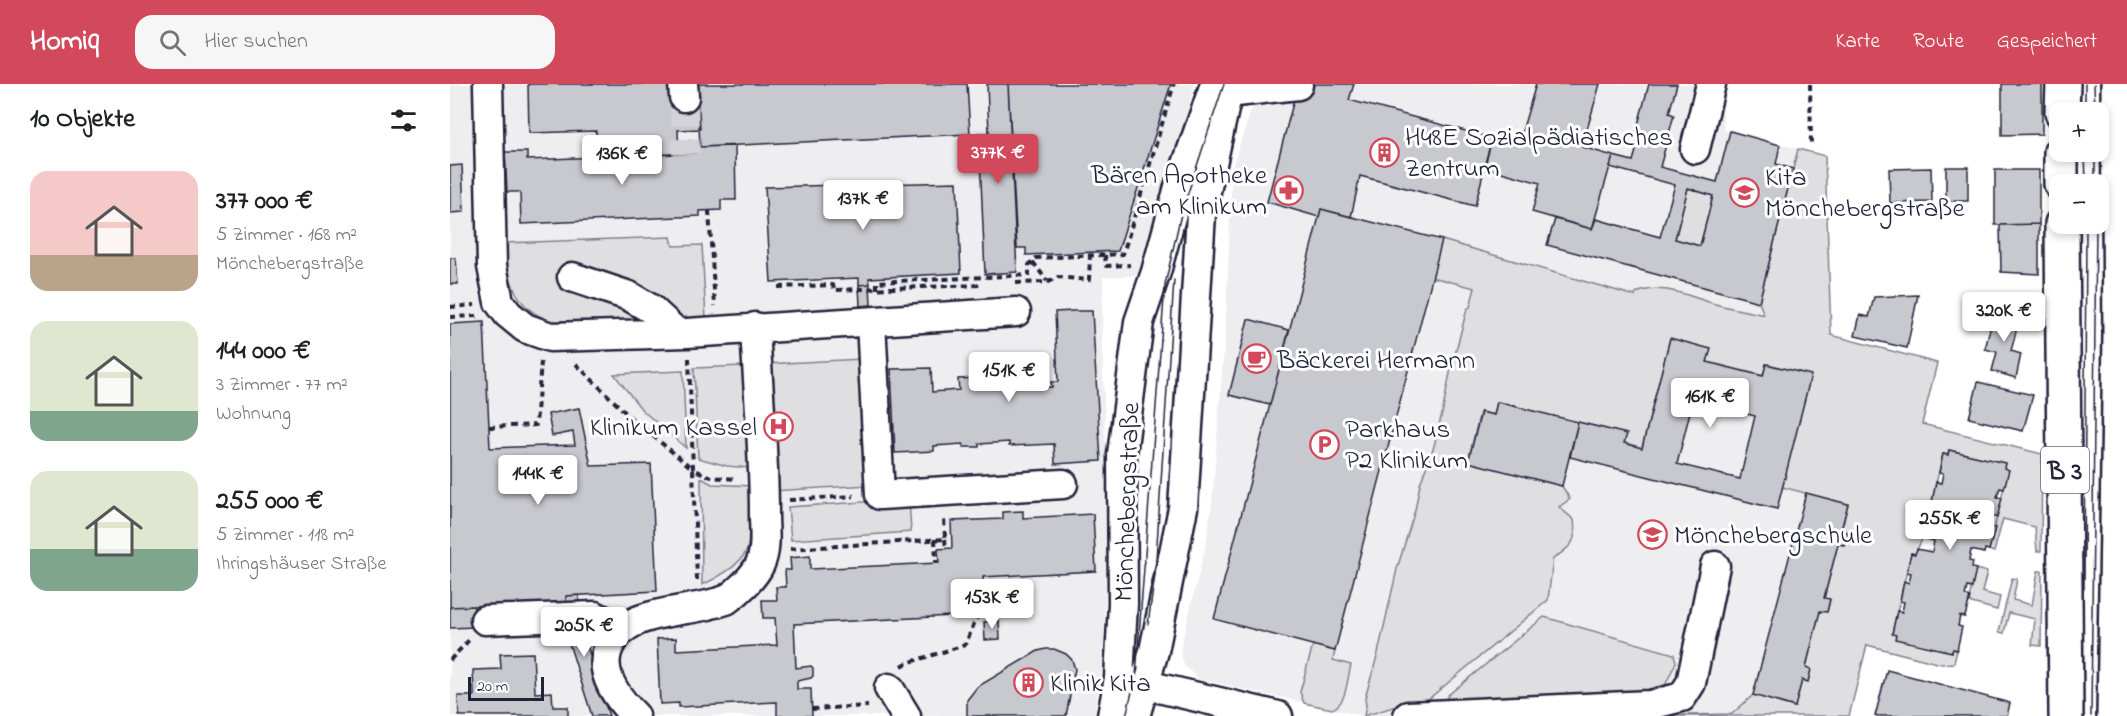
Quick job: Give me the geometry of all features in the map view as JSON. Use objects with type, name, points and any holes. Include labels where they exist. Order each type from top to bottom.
[{"type":"main road","points":[[2062,102],[2063,84]]},
{"type":"main road","name":"B 3","points":[[2114,716],[2124,335],[2118,84]]},
{"type":"main road","name":"B 3","points":[[2062,234],[2066,716]]},
{"type":"street","points":[[488,84],[492,266],[495,288],[508,314],[525,328],[550,337],[682,333],[1016,312]]},
{"type":"street","points":[[1695,149],[1712,84]]},
{"type":"street","points":[[1222,88],[1298,85]]},
{"type":"street","name":"Mönchebergstraße","points":[[1112,716],[1132,681],[1154,651],[1163,597],[1183,508],[1201,214],[1222,88]]},
{"type":"street","name":"Mönchebergstraße","points":[[1135,716],[1123,603],[1122,454],[1139,322],[1156,272],[1179,187],[1222,88]]},
{"type":"street","points":[[572,277],[629,296],[651,309],[682,333]]},
{"type":"street","points":[[871,322],[880,495],[1063,484]]},
{"type":"street","points":[[635,716],[616,694],[607,673],[606,658],[610,644],[621,629],[639,620],[724,601],[742,586],[760,565],[764,550],[764,491],[754,327]]},
{"type":"street","points":[[1408,716],[1650,705],[1683,698],[1691,683],[1715,566]]},
{"type":"street","points":[[480,626],[595,616],[621,629]]},
{"type":"street","points":[[1132,681],[1278,716]]},
{"type":"path","points":[[877,289],[877,282],[1029,275],[1029,265],[1036,258],[1124,254],[1174,84]]},
{"type":"path","points":[[1810,84],[1811,146]]},
{"type":"path","points":[[709,211],[716,330]]},
{"type":"path","points":[[1105,255],[1106,266],[1133,265]]},
{"type":"path","points":[[1089,256],[1089,280]]},
{"type":"path","points":[[1033,262],[1048,282]]},
{"type":"path","points":[[778,287],[833,285],[834,290],[865,287],[877,289],[980,285]]},
{"type":"path","points":[[450,317],[472,316]]},
{"type":"path","points":[[682,333],[693,469],[697,608]]},
{"type":"path","points":[[489,427],[536,425],[542,352],[550,337],[631,418],[693,469],[711,477],[751,480],[781,501],[880,495]]},
{"type":"path","points":[[943,492],[945,549]]},
{"type":"path","points":[[935,539],[936,563]]},
{"type":"path","points":[[764,550],[945,539]]},
{"type":"path","points":[[812,709],[898,703],[898,668],[907,663],[965,645],[977,617],[976,611],[980,607],[977,594]]},
{"type":"path","points":[[450,660],[480,626]]},
{"type":"shaded area","name":"Klinikum Kassel","points":[[450,84],[1195,84],[1141,275],[1103,277],[1102,346],[1108,506],[1103,662],[1094,716],[450,716]]},
{"type":"shaded area","points":[[1260,84],[1721,84],[1724,130],[1825,156],[1831,335],[1937,363],[1849,716],[1363,716],[1198,679],[1184,665],[1180,650],[1206,544],[1212,503],[1226,321],[1232,167]]},
{"type":"shaded area","points":[[1798,149],[1825,156],[1831,335],[1937,363],[1922,424],[2042,454],[2041,551],[2037,551],[2035,527],[2003,519],[1994,552],[1989,550],[2008,470],[2004,468],[2005,463],[1949,450],[1948,455],[1943,454],[1924,535],[1915,554],[1911,554],[1892,633],[1957,650],[1954,663],[1941,664],[1867,645],[1849,716],[1638,716],[1732,714],[1753,695],[1794,707],[1802,680],[1808,681],[1811,669],[1806,667],[1820,611],[1827,612],[1830,600],[1824,598],[1838,544],[1844,545],[1848,533],[1841,530],[1848,504],[1782,487],[1810,375],[1767,364],[1763,376],[1707,362],[1710,349],[1670,339],[1642,448],[1624,443],[1626,434],[1497,402],[1494,415],[1480,412],[1468,462],[1562,486],[1570,499],[1559,507],[1574,520],[1575,534],[1571,544],[1553,559],[1548,600],[1426,701],[1406,703],[1364,716],[1365,698],[1397,569],[1415,510],[1420,484],[1434,446],[1450,373],[1475,288],[1432,277],[1442,240],[1635,296],[1636,293],[1646,290],[1668,290],[1764,315],[1759,302]]},
{"type":"shaded area","points":[[1688,188],[1713,196],[1700,246],[1675,239]]},
{"type":"shaded area","points":[[671,237],[673,246],[702,245],[706,319],[577,323],[546,319],[526,306],[514,288],[507,266],[504,243]]},
{"type":"shaded area","points":[[862,359],[869,485],[772,491],[765,364]]},
{"type":"shaded area","points":[[744,366],[749,468],[727,466],[698,458],[694,368]]},
{"type":"shaded area","points":[[683,371],[686,448],[642,410],[614,374]]},
{"type":"shaded area","points":[[701,478],[712,484],[752,486],[751,535],[743,557],[734,566],[702,585]]},
{"type":"shaded area","points":[[909,499],[911,532],[791,540],[788,507]]},
{"type":"shaded area","points":[[1976,569],[1987,572],[1982,592],[2000,597],[1997,610],[1968,602]]},
{"type":"shaded area","points":[[2038,571],[2042,571],[2041,646],[2032,645],[2035,619],[2009,613],[2004,633],[1999,632],[2012,578],[2017,579],[2013,600],[2032,605]]},
{"type":"shaded area","points":[[1544,617],[1674,654],[1676,662],[1663,690],[1445,701],[1448,695]]},
{"type":"shaded area","points":[[1313,645],[1335,651],[1333,660],[1351,665],[1344,697],[1332,709],[1304,703],[1300,692]]},
{"type":"building","points":[[528,84],[669,84],[699,111],[700,129],[678,130],[679,154],[597,157],[596,131],[529,133]]},
{"type":"building","points":[[697,84],[967,84],[970,134],[700,147]]},
{"type":"building","points":[[987,84],[1008,84],[1017,272],[985,274],[979,133],[989,133]]},
{"type":"building","points":[[1008,84],[1171,84],[1118,251],[1026,255],[1026,248],[1017,248]]},
{"type":"building","name":"H48E Sozialpädiatisches Zentrum","points":[[1298,84],[1354,84],[1349,100],[1492,138],[1475,206],[1360,176],[1351,217],[1321,209],[1319,217],[1267,202]]},
{"type":"building","points":[[1536,84],[1600,84],[1582,147],[1613,156],[1592,229],[1532,212],[1540,183],[1484,167],[1492,138],[1518,145]]},
{"type":"building","name":"Kita Mönchebergstraße","points":[[1649,84],[1677,84],[1669,113],[1674,115],[1660,167],[1717,182],[1730,131],[1780,145],[1776,164],[1793,169],[1759,302],[1547,245],[1555,219],[1592,229],[1596,219],[1660,237],[1675,185],[1610,167],[1613,156],[1633,161],[1641,133],[1636,132]],"holes":[[[1688,188],[1713,196],[1700,246],[1675,239]]]},
{"type":"building","points":[[2002,84],[2042,84],[2042,134],[2002,135]]},
{"type":"building","points":[[735,146],[736,200],[721,200],[721,210],[700,211],[700,216],[521,224],[520,192],[507,192],[505,152],[527,152],[527,160],[696,153],[695,147]]},
{"type":"building","points":[[462,165],[464,212],[450,213],[450,166]]},
{"type":"building","points":[[1946,167],[1968,167],[1968,201],[1946,201]]},
{"type":"building","points":[[1931,168],[1932,202],[1890,203],[1889,169]]},
{"type":"building","points":[[1995,170],[2039,170],[2039,224],[1995,225]]},
{"type":"building","points":[[957,182],[961,273],[869,278],[870,284],[859,285],[859,278],[771,282],[765,187]]},
{"type":"building","name":"Parkhaus P2 Klinikum","points":[[1321,209],[1442,240],[1335,651],[1214,619]]},
{"type":"building","points":[[2039,224],[2039,274],[2001,272],[2000,225]]},
{"type":"building","points":[[450,258],[456,258],[458,284],[450,284]]},
{"type":"building","points":[[870,284],[871,305],[860,306],[859,285]]},
{"type":"building","points":[[1918,295],[1907,348],[1855,336],[1860,315],[1869,317],[1874,297]]},
{"type":"building","points":[[1092,311],[1101,461],[1055,464],[1054,444],[1009,446],[1009,442],[979,444],[979,447],[963,447],[963,444],[934,446],[934,451],[895,453],[891,369],[931,368],[932,392],[959,390],[958,379],[978,378],[979,388],[1006,387],[1005,364],[1044,362],[1045,387],[1052,387],[1051,382],[1058,382],[1055,312]]},
{"type":"building","points":[[2021,312],[2011,351],[2021,354],[2016,378],[1992,371],[1997,352],[1985,349],[1994,313]]},
{"type":"building","points":[[1248,319],[1289,330],[1270,405],[1229,395]]},
{"type":"building","points":[[484,322],[490,448],[575,445],[573,432],[552,436],[548,414],[579,408],[591,466],[651,464],[657,591],[566,596],[566,602],[450,607],[450,324]]},
{"type":"building","points":[[1670,338],[1711,349],[1707,362],[1763,376],[1766,364],[1811,375],[1777,509],[1570,457],[1578,422],[1627,434],[1624,443],[1642,448]],"holes":[[[1693,400],[1755,416],[1740,479],[1677,464]]]},
{"type":"building","points":[[1978,382],[2033,395],[2023,431],[1969,418]]},
{"type":"building","points":[[1497,402],[1578,422],[1562,486],[1468,462],[1481,412],[1494,415]]},
{"type":"building","points":[[1949,450],[2005,463],[2004,468],[2009,470],[2004,489],[2000,488],[1997,497],[2002,498],[1997,518],[1993,516],[1990,527],[1995,528],[1989,550],[1985,549],[1984,553],[1971,550],[1969,561],[1973,562],[1972,568],[1976,569],[1972,588],[1967,587],[1965,596],[1970,597],[1965,617],[1960,616],[1958,626],[1962,627],[1957,650],[1953,649],[1952,652],[1895,639],[1896,635],[1892,634],[1897,611],[1902,612],[1904,602],[1900,601],[1904,581],[1909,583],[1911,573],[1907,572],[1911,553],[1915,554],[1917,549],[1932,552],[1934,541],[1927,539],[1928,536],[1924,535],[1929,512],[1934,513],[1936,503],[1932,502],[1936,482],[1941,483],[1943,474],[1939,473],[1943,454],[1948,455]]},
{"type":"building","points":[[1806,493],[1848,504],[1841,530],[1848,532],[1844,545],[1838,544],[1824,598],[1830,599],[1827,612],[1820,611],[1806,667],[1811,669],[1808,682],[1802,680],[1795,707],[1753,695]]},
{"type":"building","points":[[1023,511],[1023,518],[1093,514],[1096,571],[983,577],[984,594],[971,595],[972,615],[794,624],[796,668],[811,666],[813,668],[811,678],[797,681],[797,689],[811,689],[812,716],[777,716],[777,702],[679,707],[679,703],[660,704],[657,639],[676,638],[676,650],[777,645],[775,618],[763,618],[762,600],[777,600],[776,587],[786,587],[785,570],[791,570],[790,558],[810,556],[810,569],[939,563],[938,549],[952,548],[951,521],[1003,519],[1003,512]]},
{"type":"building","points":[[1026,580],[1027,604],[985,606],[984,582]]},
{"type":"building","points":[[579,595],[583,632],[609,716],[592,716],[567,637],[566,596]]},
{"type":"building","points":[[474,606],[475,627],[450,628],[450,607]]},
{"type":"building","points":[[999,621],[1000,639],[985,640],[984,622]]},
{"type":"building","name":"Klinik Kita","points":[[1054,649],[1066,654],[1072,660],[1075,669],[1066,716],[967,716],[967,700],[977,687],[1038,651]]},
{"type":"building","points":[[533,653],[535,693],[552,692],[553,707],[568,707],[568,716],[459,716],[458,696],[474,696],[473,670],[501,669],[500,654]]},
{"type":"building","points":[[1887,670],[2010,703],[2007,716],[1875,716]]},
{"type":"tunnel","points":[[684,97],[686,154]]},
{"type":"tram line","points":[[1136,676],[1165,285],[1181,214],[1224,84]]},
{"type":"tram line","points":[[2085,84],[2085,102]]},
{"type":"tram line","points":[[2094,84],[2095,102]]},
{"type":"tram line","points":[[2085,162],[2086,174]]},
{"type":"tram line","points":[[2095,162],[2095,174]]},
{"type":"tram line","points":[[2084,589],[2086,234]]},
{"type":"tram line","points":[[2091,716],[2096,234]]},
{"type":"tram line","points":[[1148,624],[1155,575],[1174,280]]},
{"type":"tram line","points":[[1126,716],[1138,668]]},
{"type":"place","name":"H48E Sozialpädiatisches Zentrum","points":[[1384,152]]},
{"type":"place","name":"Bären Apotheke am Klinikum","points":[[1288,190]]},
{"type":"place","name":"Kita Mönchebergstraße","points":[[1744,192]]},
{"type":"place","name":"Bäckerei Hermann","points":[[1256,359]]},
{"type":"place","name":"Klinikum Kassel","points":[[778,426]]},
{"type":"place","name":"Parkhaus P2 Klinikum","points":[[1324,444]]},
{"type":"place","name":"Mönchebergschule","points":[[1653,534]]},
{"type":"place","name":"Klinik Kita","points":[[1029,682]]}]
